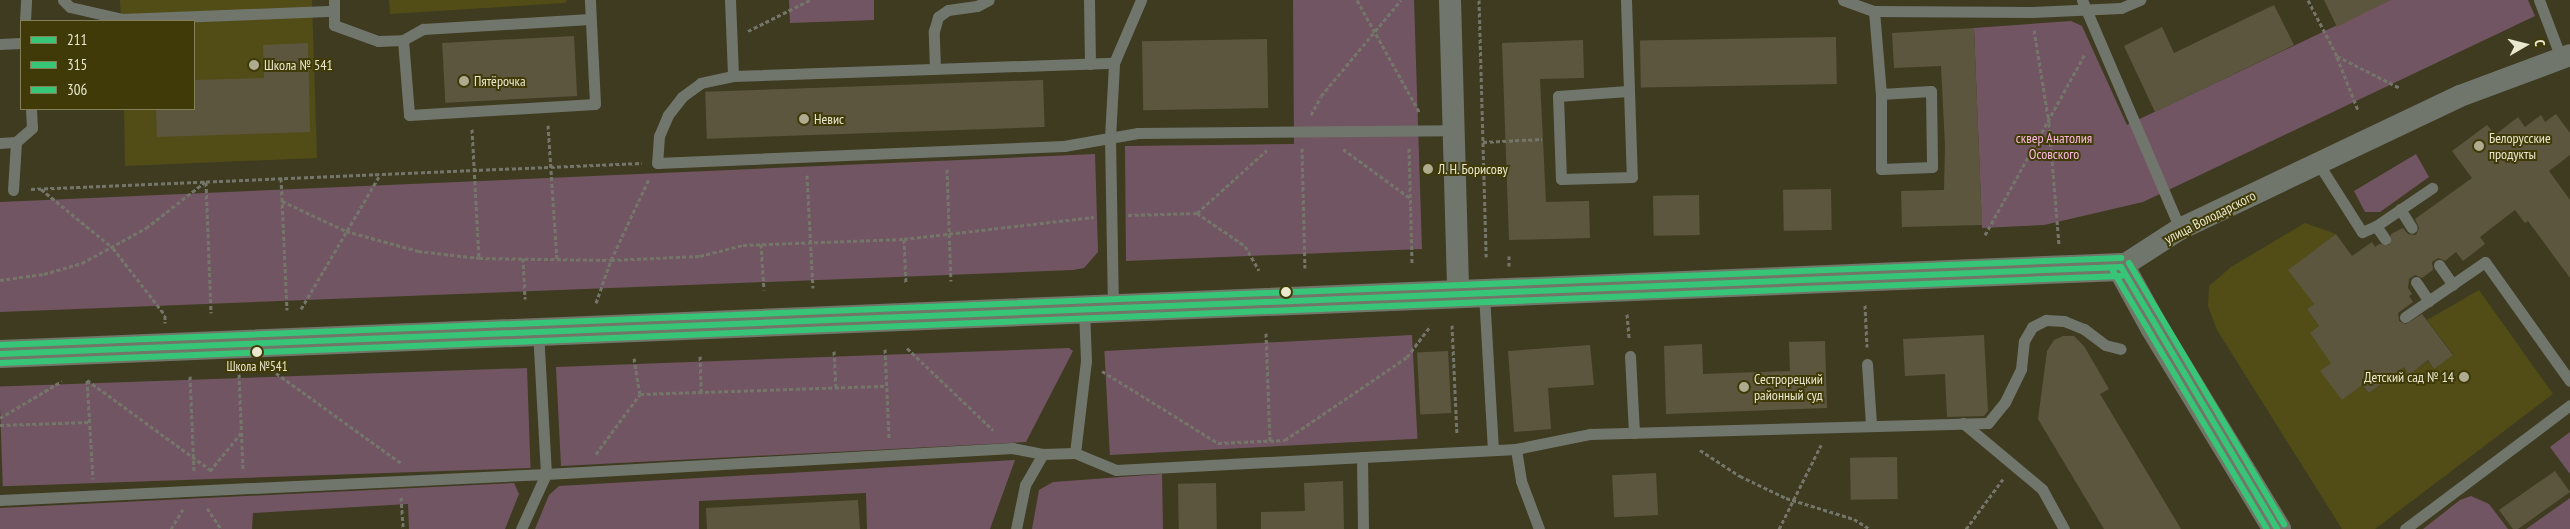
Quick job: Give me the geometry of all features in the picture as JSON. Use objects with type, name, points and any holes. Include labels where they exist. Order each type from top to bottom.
[{"type":"main road","points":[[0,354],[2121,267],[2154,327],[2278,529]]},
{"type":"street","points":[[1450,0],[1458,295]]},
{"type":"street","name":"улица Володарского","points":[[2121,267],[2180,229],[2460,96],[2565,57]]},
{"type":"lane","points":[[25,20],[26,0]]},
{"type":"lane","points":[[63,0],[70,7],[122,19],[334,6],[334,25],[378,41],[403,40],[423,29],[590,18]]},
{"type":"lane","points":[[403,40],[409,115],[595,104],[590,0]]},
{"type":"lane","points":[[730,0],[733,76]]},
{"type":"lane","points":[[935,69],[934,31],[938,17],[948,10],[977,6],[988,0]]},
{"type":"lane","points":[[1089,0],[1090,64]]},
{"type":"lane","points":[[1113,309],[1110,138],[1114,63],[1141,0]]},
{"type":"lane","points":[[1626,0],[1632,177],[1561,179],[1558,96],[1628,92]]},
{"type":"lane","points":[[1843,0],[1874,11],[2032,12],[2088,12],[2121,8],[2140,0]]},
{"type":"lane","points":[[2082,0],[2180,229]]},
{"type":"lane","points":[[2539,0],[2565,57]]},
{"type":"lane","points":[[1874,11],[1881,94],[1881,169],[1932,167],[1931,91],[1881,94]]},
{"type":"lane","points":[[0,44],[20,43]]},
{"type":"lane","points":[[1114,63],[733,76],[701,83],[682,97],[668,115],[659,136],[657,163],[1064,146],[1138,133],[1454,130]]},
{"type":"lane","points":[[0,143],[16,142],[32,128],[31,110]]},
{"type":"lane","points":[[13,190],[16,142]]},
{"type":"lane","points":[[2318,164],[2362,232],[2376,226],[2432,188]]},
{"type":"lane","points":[[2400,209],[2412,228]]},
{"type":"lane","points":[[2376,226],[2385,239]]},
{"type":"lane","points":[[2405,317],[2485,262],[2570,381]]},
{"type":"lane","points":[[2439,265],[2452,286]]},
{"type":"lane","points":[[2416,282],[2429,301]]},
{"type":"lane","points":[[1484,294],[1493,450]]},
{"type":"lane","points":[[1075,453],[1086,361],[1084,310]]},
{"type":"lane","points":[[0,500],[546,474],[1012,448],[1043,454],[1075,453],[1116,470],[1516,449],[1590,434],[1988,423],[2005,402],[2021,368],[2024,341],[2032,327],[2046,320],[2064,321],[2084,329],[2105,345],[2120,349]]},
{"type":"lane","points":[[521,529],[546,474],[538,332]]},
{"type":"lane","points":[[1630,356],[1634,433]]},
{"type":"lane","points":[[1868,364],[1871,426]]},
{"type":"lane","points":[[2405,529],[2570,405]]},
{"type":"lane","points":[[1963,423],[2042,489],[2064,529]]},
{"type":"lane","points":[[1516,449],[1521,481],[1539,529]]},
{"type":"lane","points":[[1016,529],[1025,485],[1043,454]]},
{"type":"lane","points":[[1362,457],[1362,529]]},
{"type":"path","points":[[732,39],[810,0]]},
{"type":"path","points":[[1357,0],[1423,118],[1424,130]]},
{"type":"path","points":[[1305,268],[1302,131],[1321,96],[1401,0]]},
{"type":"path","points":[[1478,0],[1486,257]]},
{"type":"path","points":[[2308,0],[2337,56],[2358,110]]},
{"type":"path","points":[[2032,12],[2049,123],[2059,231]]},
{"type":"path","points":[[1985,235],[2049,123],[2096,34]]},
{"type":"path","points":[[2337,56],[2400,88]]},
{"type":"path","points":[[547,122],[557,259]]},
{"type":"path","points":[[472,126],[479,258]]},
{"type":"path","points":[[1318,131],[1410,198]]},
{"type":"path","points":[[1408,131],[1412,263]]},
{"type":"path","points":[[1197,213],[1288,132]]},
{"type":"path","points":[[1483,142],[1559,138]]},
{"type":"path","points":[[947,151],[951,281]]},
{"type":"path","points":[[806,156],[813,288]]},
{"type":"path","points":[[13,190],[657,163],[612,260],[596,303]]},
{"type":"path","points":[[300,309],[380,174]]},
{"type":"path","points":[[281,178],[287,310]]},
{"type":"path","points":[[0,280],[73,266],[113,248],[146,228],[206,182]]},
{"type":"path","points":[[206,182],[211,313]]},
{"type":"path","points":[[40,189],[113,248],[165,315]]},
{"type":"path","points":[[282,201],[346,231],[418,250],[479,258],[612,260],[700,256],[761,244],[904,238],[949,234],[1111,215],[1197,213],[1246,246],[1260,270]]},
{"type":"path","points":[[904,238],[906,284]]},
{"type":"path","points":[[761,244],[764,290]]},
{"type":"path","points":[[523,258],[525,299]]},
{"type":"path","points":[[1866,306],[1868,364]]},
{"type":"path","points":[[1627,314],[1630,356]]},
{"type":"path","points":[[1452,325],[1458,452]]},
{"type":"path","points":[[1086,361],[1218,443],[1285,440],[1407,357],[1430,326]]},
{"type":"path","points":[[1266,333],[1271,461]]},
{"type":"path","points":[[906,348],[1012,448]]},
{"type":"path","points":[[885,349],[890,455]]},
{"type":"path","points":[[834,351],[836,387]]},
{"type":"path","points":[[700,356],[702,392]]},
{"type":"path","points":[[582,472],[640,394],[634,358]]},
{"type":"path","points":[[276,373],[424,480]]},
{"type":"path","points":[[239,374],[244,488]]},
{"type":"path","points":[[190,376],[195,491]]},
{"type":"path","points":[[94,495],[87,380],[211,470],[244,488]]},
{"type":"path","points":[[0,418],[62,381]]},
{"type":"path","points":[[640,394],[887,386]]},
{"type":"path","points":[[0,425],[90,422]]},
{"type":"path","points":[[1779,529],[1795,501],[1830,426]]},
{"type":"path","points":[[1679,431],[1713,461],[1795,501],[1854,519],[1870,529]]},
{"type":"path","points":[[195,491],[242,433]]},
{"type":"path","points":[[1966,529],[2014,465]]},
{"type":"path","points":[[400,481],[403,529]]},
{"type":"shaded area","name":"Школа № 541","points":[[120,0],[312,0],[317,158],[125,166],[124,110],[195,110],[195,20],[121,20]]},
{"type":"shaded area","points":[[389,0],[567,0],[565,3],[390,14]]},
{"type":"shaded area","name":"Детский сад № 14","points":[[2305,223],[2336,234],[2289,270],[2314,304],[2307,309],[2319,326],[2310,333],[2324,352],[2352,347],[2321,371],[2362,385],[2369,393],[2388,379],[2399,361],[2409,374],[2428,361],[2434,369],[2453,354],[2427,320],[2479,290],[2553,394],[2375,529],[2342,529],[2217,330],[2208,306],[2209,286],[2231,267]]},
{"type":"green space","points":[[789,0],[874,0],[874,20],[790,23]]},
{"type":"green space","points":[[1293,0],[1414,0],[1422,249],[1126,261],[1125,146],[1294,144]]},
{"type":"green space","name":"сквер Анатолия Осовского","points":[[2390,0],[2528,0],[2535,16],[2143,202],[2044,225],[1982,228],[1974,28],[2071,21],[2082,26],[2127,125]]},
{"type":"green space","points":[[1095,154],[1098,252],[1084,268],[1073,270],[0,312],[0,202]]},
{"type":"green space","points":[[2416,154],[2429,177],[2380,212],[2365,212],[2354,191]]},
{"type":"green space","points":[[1412,335],[1417,439],[1110,455],[1104,351]]},
{"type":"green space","points":[[1069,348],[1073,351],[1026,442],[561,466],[556,367]]},
{"type":"green space","points":[[527,368],[530,468],[3,486],[0,386]]},
{"type":"green space","points":[[2570,432],[2570,474],[2550,447]]},
{"type":"green space","points":[[1015,460],[990,529],[867,529],[866,493],[699,501],[699,529],[535,529],[549,495],[559,486]]},
{"type":"green space","points":[[1162,474],[1163,529],[1032,529],[1039,490],[1053,482]]},
{"type":"green space","points":[[514,483],[519,494],[505,529],[409,529],[408,504],[253,513],[252,529],[0,529],[0,508]]},
{"type":"green space","points":[[2471,496],[2489,504],[2508,529],[2423,529],[2460,500]]},
{"type":"green space","points":[[2570,498],[2570,529],[2526,529]]},
{"type":"building","points":[[2324,0],[2390,0],[2337,27]]},
{"type":"building","points":[[2274,5],[2294,45],[2155,112],[2124,46],[2162,27],[2174,53]]},
{"type":"building","points":[[1974,28],[1982,225],[1902,227],[1901,191],[1944,190],[1945,146],[1941,66],[1894,68],[1892,33]]},
{"type":"building","points":[[574,36],[577,96],[445,103],[442,43]]},
{"type":"building","points":[[1836,37],[1837,84],[1641,87],[1640,40]]},
{"type":"building","points":[[1267,39],[1268,108],[1143,110],[1142,41]]},
{"type":"building","points":[[1583,40],[1584,78],[1540,79],[1546,202],[1589,201],[1590,238],[1509,240],[1502,43]]},
{"type":"building","points":[[308,43],[310,132],[157,137],[156,110],[195,110],[195,80],[264,78],[263,45]]},
{"type":"building","points":[[1043,80],[1045,127],[707,139],[705,92]]},
{"type":"building","points":[[2556,114],[2570,133],[2570,155],[2549,171],[2570,200],[2570,278],[2528,221],[2525,223],[2515,210],[2480,237],[2485,244],[2463,261],[2456,252],[2445,261],[2438,258],[2432,262],[2433,270],[2422,278],[2415,275],[2409,279],[2408,288],[2412,294],[2409,296],[2413,302],[2398,313],[2399,321],[2406,324],[2422,314],[2453,355],[2434,369],[2428,360],[2409,375],[2404,367],[2369,393],[2362,385],[2342,400],[2320,371],[2331,363],[2310,333],[2319,326],[2307,309],[2314,304],[2288,270],[2336,234],[2352,256],[2372,242],[2375,247],[2379,244],[2389,245],[2391,234],[2403,228],[2408,234],[2416,235],[2419,228],[2415,219],[2472,178],[2452,151],[2487,125],[2495,135],[2518,117],[2525,127],[2541,115],[2545,122]]},
{"type":"building","points":[[1831,189],[1832,230],[1784,231],[1783,190]]},
{"type":"building","points":[[1699,195],[1700,235],[1654,236],[1653,196]]},
{"type":"building","points":[[1984,335],[1988,411],[1984,416],[1947,417],[1945,374],[1905,376],[1903,339]]},
{"type":"building","points":[[2063,336],[2074,336],[2084,346],[2109,389],[2100,394],[2181,529],[2104,529],[2038,419],[2047,351],[2054,340]]},
{"type":"building","points":[[1825,341],[1827,408],[1666,414],[1664,346],[1702,344],[1703,374],[1790,371],[1789,342]]},
{"type":"building","points":[[1590,345],[1594,385],[1548,388],[1551,429],[1514,432],[1508,351]]},
{"type":"building","points":[[1448,351],[1451,413],[1420,415],[1417,353]]},
{"type":"building","points":[[1897,457],[1898,499],[1851,500],[1850,458]]},
{"type":"building","points":[[2555,471],[2570,492],[2518,529],[2513,529],[2499,510]]},
{"type":"building","points":[[1656,473],[1658,515],[1614,517],[1612,475]]},
{"type":"building","points":[[1343,481],[1344,529],[1261,529],[1261,512],[1305,511],[1304,483]]},
{"type":"building","points":[[1216,483],[1217,529],[1179,529],[1178,484]]},
{"type":"building","points":[[858,500],[860,529],[707,529],[706,508]]},
{"type":"transit line","name":"306","points":[[0,345],[2121,258]]},
{"type":"transit line","name":"306","points":[[2129,263],[2284,524]]},
{"type":"transit line","name":"211","points":[[2121,267],[2277,529]]},
{"type":"transit line","name":"211","points":[[0,354],[2121,267]]},
{"type":"transit line","name":"315","points":[[2113,271],[2267,529]]},
{"type":"transit line","name":"315","points":[[0,363],[2121,276]]},
{"type":"place","name":"Школа № 541","points":[[254,65]]},
{"type":"place","name":"Пятёрочка","points":[[464,81]]},
{"type":"place","name":"Невис","points":[[804,119]]},
{"type":"place","name":"Белорусские продукты","points":[[2479,146]]},
{"type":"place","name":"Л. Н. Борисову","points":[[1428,169]]},
{"type":"place","name":"Школа №541","points":[[257,352]]},
{"type":"place","name":"Детский сад № 14","points":[[2464,377]]},
{"type":"place","name":"Сестрорецкий районный суд","points":[[1744,387]]}]
